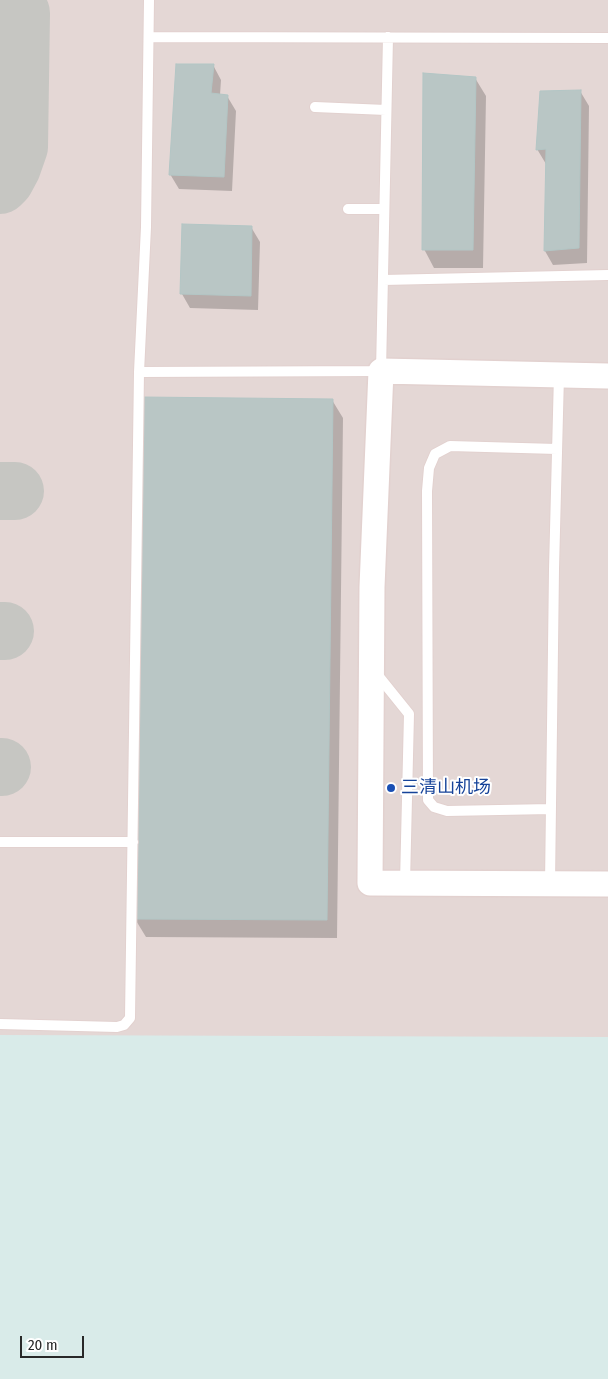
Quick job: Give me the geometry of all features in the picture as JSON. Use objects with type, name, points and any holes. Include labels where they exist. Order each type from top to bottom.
[{"type":"street","points":[[608,376],[381,372],[372,588],[370,883],[608,884]]},
{"type":"lane","points":[[0,1024],[117,1027],[124,1025],[130,1018],[139,372],[146,227],[149,0]]},
{"type":"lane","points":[[149,37],[608,38]]},
{"type":"lane","points":[[139,372],[381,372],[388,37]]},
{"type":"lane","points":[[315,107],[386,110]]},
{"type":"lane","points":[[348,209],[384,209]]},
{"type":"lane","points":[[383,280],[608,275]]},
{"type":"lane","points":[[550,884],[559,375]]},
{"type":"lane","points":[[551,809],[447,812],[434,808],[428,800],[427,492],[429,468],[435,454],[450,446],[557,449]]},
{"type":"lane","points":[[371,666],[410,714],[405,883]]},
{"type":"lane","points":[[0,842],[133,842]]},
{"type":"shaded area","points":[[0,0],[608,0],[608,1037],[0,1035]]},
{"type":"building","points":[[176,64],[214,64],[211,93],[228,95],[224,177],[169,175]]},
{"type":"building","points":[[423,73],[476,77],[473,250],[422,250]]},
{"type":"building","points":[[581,90],[579,248],[544,251],[546,149],[536,150],[540,91]]},
{"type":"building","points":[[182,224],[252,226],[251,296],[180,294]]},
{"type":"building","points":[[140,397],[333,399],[327,920],[134,919]]},
{"type":"taxiway","points":[[0,185],[12,167],[19,147],[21,13]]},
{"type":"taxiway","points":[[0,491],[15,491]]},
{"type":"taxiway","points":[[0,631],[5,631]]},
{"type":"place","name":"三清山机场","points":[[391,788]]}]
